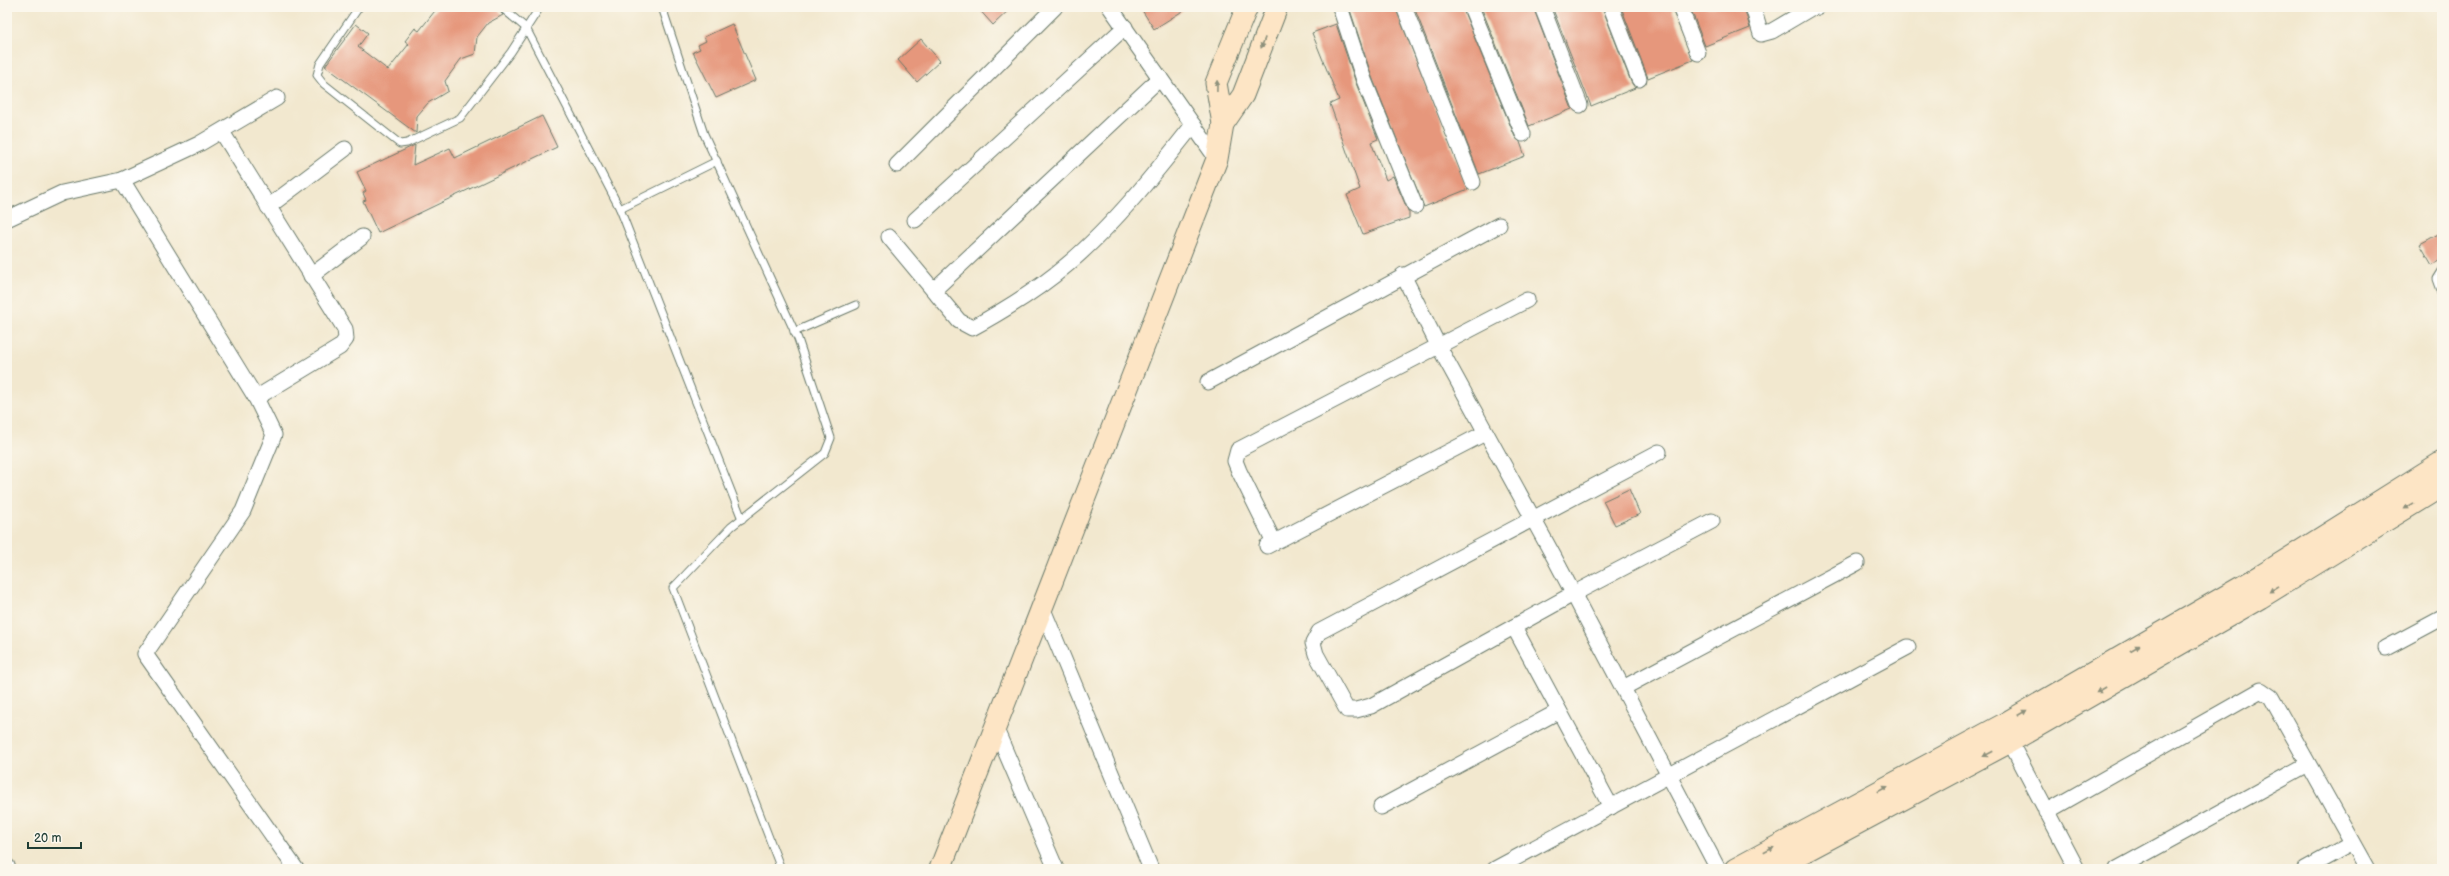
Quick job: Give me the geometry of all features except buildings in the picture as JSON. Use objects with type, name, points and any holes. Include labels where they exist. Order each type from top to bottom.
[{"type":"street","points":[[897,165],[1055,7]]},
{"type":"street","points":[[1110,7],[1218,160]]},
{"type":"street","points":[[940,869],[1218,160],[1222,124],[1216,83],[1247,7]]},
{"type":"street","points":[[1222,124],[1243,95],[1277,7]]},
{"type":"street","points":[[1340,7],[1364,80],[1416,206]]},
{"type":"street","points":[[1404,7],[1473,182]]},
{"type":"street","points":[[1471,7],[1523,134]]},
{"type":"street","points":[[1542,7],[1580,105]]},
{"type":"street","points":[[1611,7],[1639,79]]},
{"type":"street","points":[[1680,7],[1698,53]]},
{"type":"street","points":[[1753,7],[1761,34],[1772,31],[1811,8],[1818,7]]},
{"type":"street","points":[[915,220],[1125,27]]},
{"type":"street","points":[[935,289],[1160,78]]},
{"type":"street","points":[[7,219],[62,193],[122,180],[222,132],[277,98]]},
{"type":"street","points":[[889,237],[935,289],[959,321],[972,328],[991,317],[1067,264],[1159,168],[1193,125]]},
{"type":"street","points":[[222,132],[345,330],[346,339],[340,347],[256,398]]},
{"type":"street","points":[[268,206],[345,149]]},
{"type":"street","points":[[122,180],[256,398],[274,435],[243,511],[146,654],[296,869]]},
{"type":"street","points":[[1208,382],[1499,225]]},
{"type":"street","points":[[311,276],[362,237]]},
{"type":"street","points":[[1403,276],[1438,345],[1573,594],[1718,869]]},
{"type":"street","points":[[1486,433],[1271,544],[1235,461],[1238,450],[1527,300]]},
{"type":"street","points":[[1659,452],[1319,632],[1313,643],[1316,654],[1347,710],[1356,710],[1371,706],[1573,594],[1712,521]]},
{"type":"street","points":[[2292,567],[2441,464]]},
{"type":"street","points":[[1772,869],[2292,567],[2442,486]]},
{"type":"street","points":[[1623,688],[1857,563]]},
{"type":"street","points":[[1042,607],[1151,869]]},
{"type":"street","points":[[2386,648],[2442,618]]},
{"type":"street","points":[[1514,627],[1611,807]]},
{"type":"street","points":[[1495,869],[1908,647]]},
{"type":"street","points":[[2046,812],[2261,690],[2271,697],[2367,869]]},
{"type":"street","points":[[1381,808],[1559,711]]},
{"type":"street","points":[[995,728],[1056,869]]},
{"type":"street","points":[[2006,734],[2077,869]]},
{"type":"street","points":[[1735,869],[2006,734]]},
{"type":"street","points":[[2117,869],[2308,764]]},
{"type":"street","points":[[2305,869],[2352,843]]},
{"type":"lane","points":[[359,7],[320,64],[317,75],[324,84],[400,144],[407,143],[452,124],[460,118],[540,7]]},
{"type":"lane","points":[[501,7],[526,28],[620,209],[742,519]]},
{"type":"lane","points":[[662,7],[704,134],[794,332],[831,438],[824,453],[731,527],[673,588],[781,869]]},
{"type":"lane","points":[[620,209],[717,161]]},
{"type":"lane","points":[[2442,271],[2437,279],[2442,294]]},
{"type":"lane","points":[[794,332],[856,305]]}]
